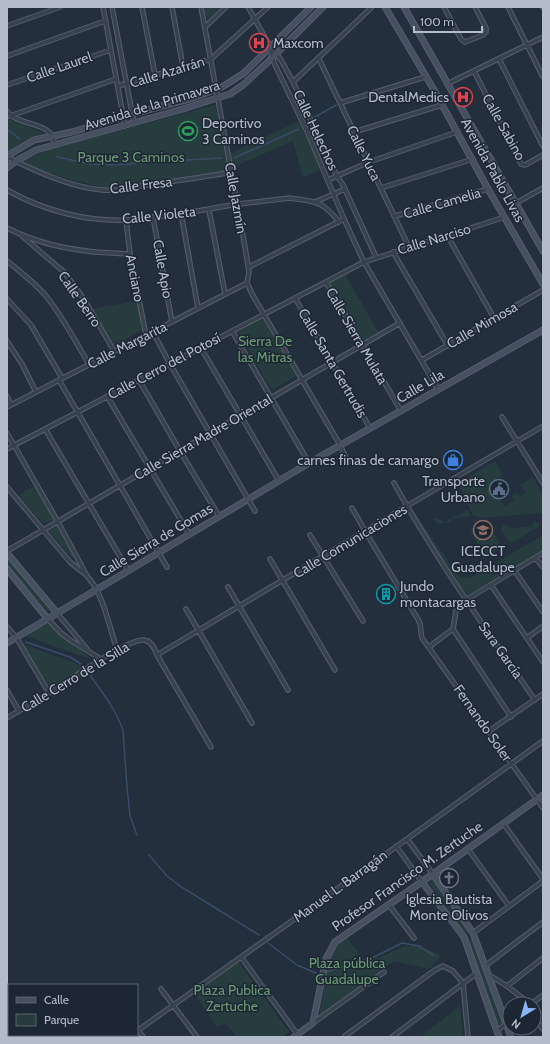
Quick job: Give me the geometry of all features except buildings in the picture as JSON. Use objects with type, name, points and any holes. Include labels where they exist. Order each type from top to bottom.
[{"type":"street","points":[[7,26],[60,7]]},
{"type":"street","points":[[103,7],[125,126]]},
{"type":"street","points":[[112,7],[134,123]]},
{"type":"street","points":[[142,7],[155,75]]},
{"type":"street","points":[[172,7],[183,67]]},
{"type":"street","name":"Calle Jazmín","points":[[201,7],[249,267],[247,283]]},
{"type":"street","points":[[205,27],[226,7]]},
{"type":"street","name":"Calle Helechos","points":[[248,7],[270,47],[277,54],[293,82],[376,257]]},
{"type":"street","name":"Calle Azafrán","points":[[118,86],[211,59],[268,7]]},
{"type":"street","name":"Avenida de la Primavera","points":[[7,156],[34,140],[52,137],[123,116],[193,98],[217,89],[244,73],[311,7]]},
{"type":"street","name":"Avenida de la Primavera","points":[[7,168],[16,161],[36,150],[125,126],[230,94],[243,85],[277,54],[323,7]]},
{"type":"street","points":[[293,82],[319,59],[372,7]]},
{"type":"street","name":"Avenida Pablo Livas","points":[[385,7],[543,284]]},
{"type":"street","name":"Avenida Pablo Livas","points":[[404,7],[543,251]]},
{"type":"street","points":[[444,7],[461,39],[466,42],[485,33],[486,28],[475,7]]},
{"type":"street","points":[[508,7],[543,76]]},
{"type":"street","points":[[7,56],[105,21]]},
{"type":"street","points":[[447,84],[543,37]]},
{"type":"street","points":[[270,47],[272,58],[364,262],[438,389]]},
{"type":"street","name":"Calle Laurel","points":[[7,85],[111,50]]},
{"type":"street","name":"Calle Yuca","points":[[319,59],[409,247]]},
{"type":"street","points":[[499,59],[543,146]]},
{"type":"street","name":"Calle Sabino","points":[[474,71],[521,164],[525,165],[543,155]]},
{"type":"street","points":[[340,103],[425,77]]},
{"type":"street","name":"Calle Azafrán","points":[[10,116],[116,79]]},
{"type":"street","points":[[354,132],[442,105]]},
{"type":"street","points":[[7,111],[10,116],[48,132],[55,145]]},
{"type":"street","points":[[328,180],[369,162],[457,132]]},
{"type":"street","name":"Calle Fresa","points":[[7,156],[62,180],[81,186],[104,190],[129,188],[232,172]]},
{"type":"street","points":[[381,188],[473,159]]},
{"type":"street","points":[[516,203],[543,188]]},
{"type":"street","points":[[315,202],[345,189]]},
{"type":"street","name":"Calle Camelia","points":[[395,216],[488,189]]},
{"type":"street","name":"Calle Violeta","points":[[7,190],[46,208],[97,219],[126,220],[290,198],[315,202],[331,212],[339,222]]},
{"type":"street","points":[[209,210],[225,294]]},
{"type":"street","points":[[181,213],[198,308]]},
{"type":"street","name":"Calle Apio","points":[[153,217],[172,322]]},
{"type":"street","name":"Calle Narciso","points":[[364,262],[505,217]]},
{"type":"street","points":[[249,267],[344,219]]},
{"type":"street","name":"Anciano","points":[[126,220],[130,254],[146,335]]},
{"type":"street","points":[[7,228],[22,236],[87,252],[130,254]]},
{"type":"street","points":[[447,235],[494,318]]},
{"type":"street","name":"Calle Berro","points":[[22,236],[64,272],[84,299],[114,351]]},
{"type":"street","points":[[394,252],[448,346]]},
{"type":"street","points":[[7,261],[28,278],[46,297],[63,319],[89,364]]},
{"type":"street","name":"Calle Cerro del Potosí","points":[[7,449],[364,262]]},
{"type":"street","name":"Calle Sierra Mulata","points":[[326,282],[401,411]]},
{"type":"street","points":[[247,283],[340,445],[348,462]]},
{"type":"street","name":"Calle Margarita","points":[[7,407],[247,283]]},
{"type":"street","name":"Calle Mimosa","points":[[422,360],[543,290]]},
{"type":"street","name":"Calle Santa Gertrudis","points":[[295,298],[370,428]]},
{"type":"street","points":[[7,299],[38,335],[77,412],[167,567]]},
{"type":"street","name":"Calle Sierra Madre Oriental","points":[[7,552],[400,323]]},
{"type":"street","name":"Calle Lila","points":[[309,463],[543,330]]},
{"type":"street","points":[[232,331],[309,463]]},
{"type":"street","points":[[153,332],[170,364],[249,498],[255,511]]},
{"type":"street","points":[[7,341],[22,364],[36,392]]},
{"type":"street","points":[[201,348],[279,481]]},
{"type":"street","points":[[139,380],[219,516]]},
{"type":"street","points":[[7,396],[11,405]]},
{"type":"street","points":[[107,396],[189,534]]},
{"type":"street","points":[[502,416],[543,483]]},
{"type":"street","name":"Calle Comunicaciones","points":[[157,655],[543,426]]},
{"type":"street","points":[[45,429],[128,570]]},
{"type":"street","points":[[7,433],[87,576],[97,589],[106,610],[117,650]]},
{"type":"street","name":"Calle Sierra de Gomas","points":[[7,643],[309,463]]},
{"type":"street","name":"Sara García","points":[[394,483],[466,600],[536,700]]},
{"type":"street","points":[[7,487],[70,562],[87,576]]},
{"type":"street","name":"Fernando Soler","points":[[352,508],[419,621],[422,627],[421,635],[543,808]]},
{"type":"street","points":[[310,535],[363,621]]},
{"type":"street","points":[[7,552],[89,652]]},
{"type":"street","points":[[429,647],[453,629],[456,612],[459,606],[466,600],[543,553]]},
{"type":"street","points":[[534,558],[543,567]]},
{"type":"street","points":[[270,559],[335,670]]},
{"type":"street","points":[[7,569],[47,618],[70,640],[101,659]]},
{"type":"street","points":[[514,570],[543,612]]},
{"type":"street","points":[[491,585],[543,661]]},
{"type":"street","points":[[228,587],[288,690]]},
{"type":"street","points":[[186,610],[252,723]]},
{"type":"street","points":[[7,626],[16,637],[49,693]]},
{"type":"street","points":[[527,638],[543,626]]},
{"type":"street","points":[[453,629],[511,717]]},
{"type":"street","name":"Calle Cerro de la Silla","points":[[7,718],[101,659],[136,641],[148,641],[153,646],[157,655]]},
{"type":"street","points":[[157,655],[211,747]]},
{"type":"street","points":[[7,690],[19,710]]},
{"type":"street","points":[[489,732],[543,694]]},
{"type":"street","name":"Manuel L. Barragán","points":[[138,1029],[407,839],[543,740]]},
{"type":"street","name":"Profesor Francisco M. Zertuche","points":[[313,1023],[326,959],[332,945],[338,939],[422,882],[543,795]]},
{"type":"street","points":[[473,933],[543,880],[503,823]]},
{"type":"street","points":[[407,839],[473,933],[502,1007]]},
{"type":"street","points":[[396,846],[464,937],[499,1037]]},
{"type":"street","points":[[468,849],[509,906]]},
{"type":"street","points":[[389,905],[414,938]]},
{"type":"street","points":[[485,966],[543,922]]},
{"type":"street","points":[[241,957],[296,1036],[384,972]]},
{"type":"street","points":[[507,986],[543,958]]},
{"type":"street","points":[[345,1036],[435,970],[443,966],[453,971],[463,983],[468,1037]]},
{"type":"street","points":[[392,1037],[477,973]]},
{"type":"street","points":[[489,975],[520,996]]},
{"type":"street","points":[[161,989],[197,1037]]},
{"type":"street","points":[[497,1031],[502,1027]]},
{"type":"street","points":[[398,1033],[401,1037]]},
{"type":"green space","points":[[204,7],[221,7],[207,21]]},
{"type":"green space","points":[[215,105],[227,155],[299,121],[323,168],[303,178],[293,141],[231,168],[227,158],[229,171],[111,188],[79,182],[39,169],[23,160],[51,149]]},
{"type":"green space","name":"Parque 3 Caminos","points":[[7,118],[43,133],[25,140],[7,153]]},
{"type":"green space","points":[[345,274],[378,332],[363,341],[330,284]]},
{"type":"green space","points":[[137,301],[143,330],[114,346],[91,309]]},
{"type":"green space","name":"Sierra De las Mitras","points":[[263,318],[296,376],[272,390],[238,332]]},
{"type":"green space","points":[[495,461],[503,475],[491,482],[504,506],[514,500],[511,495],[517,492],[520,496],[526,493],[521,485],[533,477],[543,496],[543,515],[540,513],[481,518],[473,515],[458,483]]},
{"type":"green space","points":[[35,487],[54,515],[53,520],[45,523],[42,522],[18,496],[26,490]]},
{"type":"green space","points":[[412,508],[456,573],[462,578],[472,577],[543,535],[543,551],[465,597],[411,509]]},
{"type":"green space","points":[[468,510],[471,516],[453,519],[450,522],[438,524],[433,518],[444,522]]},
{"type":"green space","points":[[535,521],[539,524],[538,527],[512,543],[508,541],[501,529],[503,525],[507,525],[512,528],[531,526]]},
{"type":"green space","points":[[58,523],[77,556],[72,558],[47,529]]},
{"type":"green space","points":[[491,528],[502,547],[486,558],[471,532],[471,529]]},
{"type":"green space","points":[[7,552],[54,607],[48,612],[7,566]]},
{"type":"green space","points":[[45,620],[93,660],[25,636],[18,638]]},
{"type":"green space","points":[[20,643],[88,668],[51,688],[22,650]]},
{"type":"green space","points":[[433,880],[470,933],[465,933],[429,883]]},
{"type":"green space","name":"Plaza pública Guadalupe","points":[[345,935],[366,963],[403,947],[416,945],[441,955],[429,969],[394,961],[319,1017],[327,972],[327,955]]},
{"type":"green space","points":[[472,939],[502,1019],[502,1023],[500,1025],[497,1023],[467,941]]},
{"type":"green space","name":"Plaza Publica Zertuche","points":[[238,961],[289,1032],[283,1037],[237,1037],[226,1024],[217,1027],[194,994]]},
{"type":"green space","points":[[460,1006],[463,1035],[460,1037],[420,1037]]},
{"type":"waterway","points":[[315,117],[336,105]]},
{"type":"waterway","points":[[7,129],[20,139]]},
{"type":"waterway","points":[[234,158],[299,129]]},
{"type":"waterway","points":[[57,157],[91,164],[114,165],[150,162],[169,157],[186,160],[222,158]]},
{"type":"waterway","points":[[26,642],[70,657],[81,664]]},
{"type":"waterway","points":[[90,675],[109,702],[123,730],[130,816],[137,835]]},
{"type":"waterway","points":[[149,855],[167,876],[180,886],[259,935]]},
{"type":"waterway","points":[[268,943],[297,965],[316,973]]},
{"type":"waterway","points":[[327,972],[374,957],[402,943],[419,946],[433,955]]},
{"type":"place","name":"Maxcom","points":[[259,43]]},
{"type":"place","name":"DentalMedics","points":[[463,97]]},
{"type":"place","name":"Deportivo 3 Caminos","points":[[188,131]]},
{"type":"place","name":"carnes finas de camargo","points":[[453,460]]},
{"type":"place","name":"Transporte Urbano","points":[[499,489]]},
{"type":"place","name":"ICECCT Guadalupe","points":[[483,530]]},
{"type":"place","name":"Jundo montacargas","points":[[386,594]]},
{"type":"place","name":"Iglesia Bautista Monte Olivos","points":[[449,878]]}]
